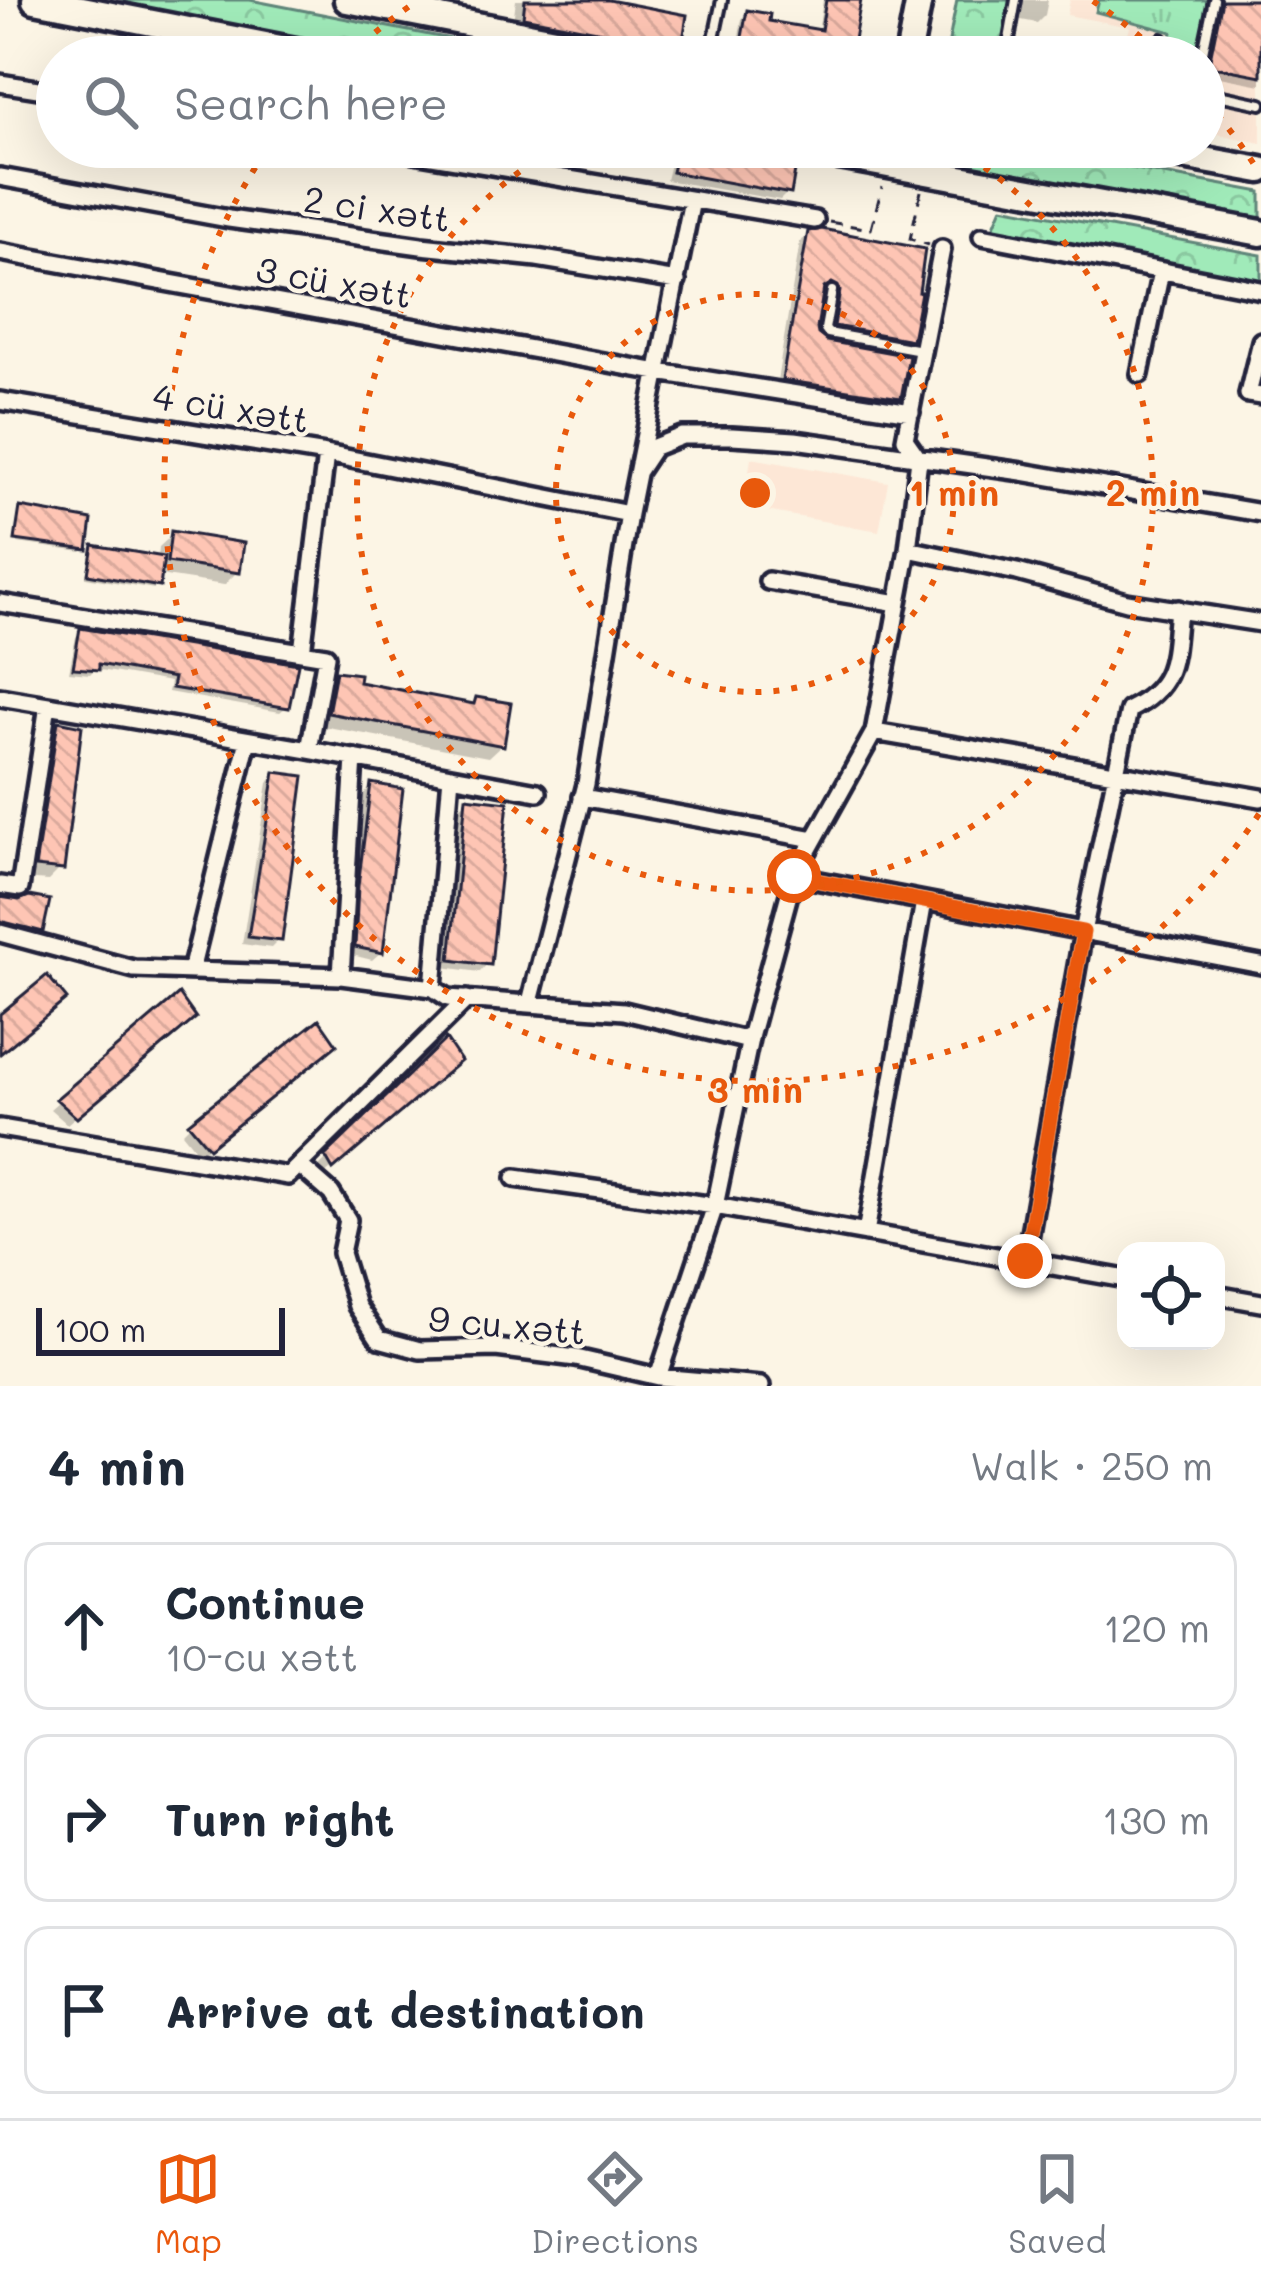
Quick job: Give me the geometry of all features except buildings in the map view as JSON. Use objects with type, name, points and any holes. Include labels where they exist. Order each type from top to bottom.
[{"type":"main road","points":[[35,0],[117,8],[236,36]]},
{"type":"main road","points":[[347,0],[533,36]]},
{"type":"main road","points":[[912,36],[919,0]]},
{"type":"main road","points":[[1225,164],[1261,170]]},
{"type":"main road","points":[[916,168],[1261,232]]},
{"type":"street","points":[[0,83],[36,89]]},
{"type":"street","points":[[502,168],[815,220]]},
{"type":"street","name":"2 ci xətt","points":[[0,177],[230,219],[677,281]]},
{"type":"street","points":[[530,1002],[583,797],[629,514],[692,200]]},
{"type":"street","points":[[982,236],[1261,290]]},
{"type":"street","points":[[658,1377],[715,1206],[752,1034],[794,876],[874,732],[908,549],[919,459],[905,439],[942,249]]},
{"type":"street","name":"3 cü xətt","points":[[0,252],[658,372],[911,412]]},
{"type":"street","points":[[1140,374],[1161,271]]},
{"type":"street","points":[[1261,341],[1248,394],[1261,396]]},
{"type":"street","name":"4 cü xətt","points":[[0,400],[326,454],[302,652]]},
{"type":"street","points":[[638,471],[655,447],[682,436],[795,440],[1261,513]]},
{"type":"street","points":[[326,454],[629,514]]},
{"type":"street","points":[[908,549],[1127,602],[1261,622]]},
{"type":"street","points":[[768,580],[898,603]]},
{"type":"street","points":[[0,603],[326,656],[309,750]]},
{"type":"street","points":[[1025,1261],[1083,932],[1129,710],[1163,686],[1178,610]]},
{"type":"street","points":[[0,697],[538,791]]},
{"type":"street","points":[[0,885],[20,888],[47,705]]},
{"type":"street","points":[[874,732],[1261,798]]},
{"type":"street","points":[[191,971],[248,740]]},
{"type":"street","points":[[341,976],[353,758]]},
{"type":"street","points":[[433,988],[452,776]]},
{"type":"street","points":[[583,797],[814,839]]},
{"type":"street","points":[[794,876],[1261,964]]},
{"type":"street","points":[[866,1233],[925,901]]},
{"type":"street","points":[[0,933],[134,969],[341,976],[433,988],[448,998],[624,1011],[742,1039],[752,1034]]},
{"type":"street","points":[[0,1128],[288,1176],[467,999]]},
{"type":"street","name":"9 cu xətt","points":[[299,1165],[331,1193],[348,1220],[341,1253],[357,1306],[379,1339],[420,1350],[496,1348],[576,1358],[658,1377],[760,1386]]},
{"type":"street","points":[[514,1178],[715,1206],[1117,1277]]},
{"type":"street","points":[[1225,1297],[1261,1303]]},
{"type":"lane","points":[[714,36],[722,0]]},
{"type":"lane","points":[[1010,36],[1016,0]]},
{"type":"lane","points":[[1206,36],[1214,0]]},
{"type":"lane","points":[[1225,96],[1261,104]]},
{"type":"lane","points":[[832,292],[825,329],[829,333],[923,350]]},
{"type":"path","points":[[815,220],[871,229],[886,168]]},
{"type":"path","points":[[925,172],[910,239],[942,249]]},
{"type":"shaded area","points":[[1070,0],[1261,0],[1261,143],[1225,135],[1225,36],[1128,36],[1130,27],[1067,15]]},
{"type":"shaded area","points":[[751,458],[888,482],[879,531],[744,507]]},
{"type":"green space","points":[[124,0],[250,0],[435,36],[268,36],[138,11]]},
{"type":"green space","points":[[957,0],[1011,0],[1005,36],[950,36]]},
{"type":"green space","points":[[1099,0],[1211,0],[1205,36],[1171,36],[1172,32],[1096,12]]},
{"type":"green space","points":[[1131,168],[1261,192],[1261,225],[957,169]]},
{"type":"green space","points":[[1002,207],[1261,255],[1261,284],[992,231]]},
{"type":"route","points":[[794,876],[1083,932],[1025,1261]]}]
